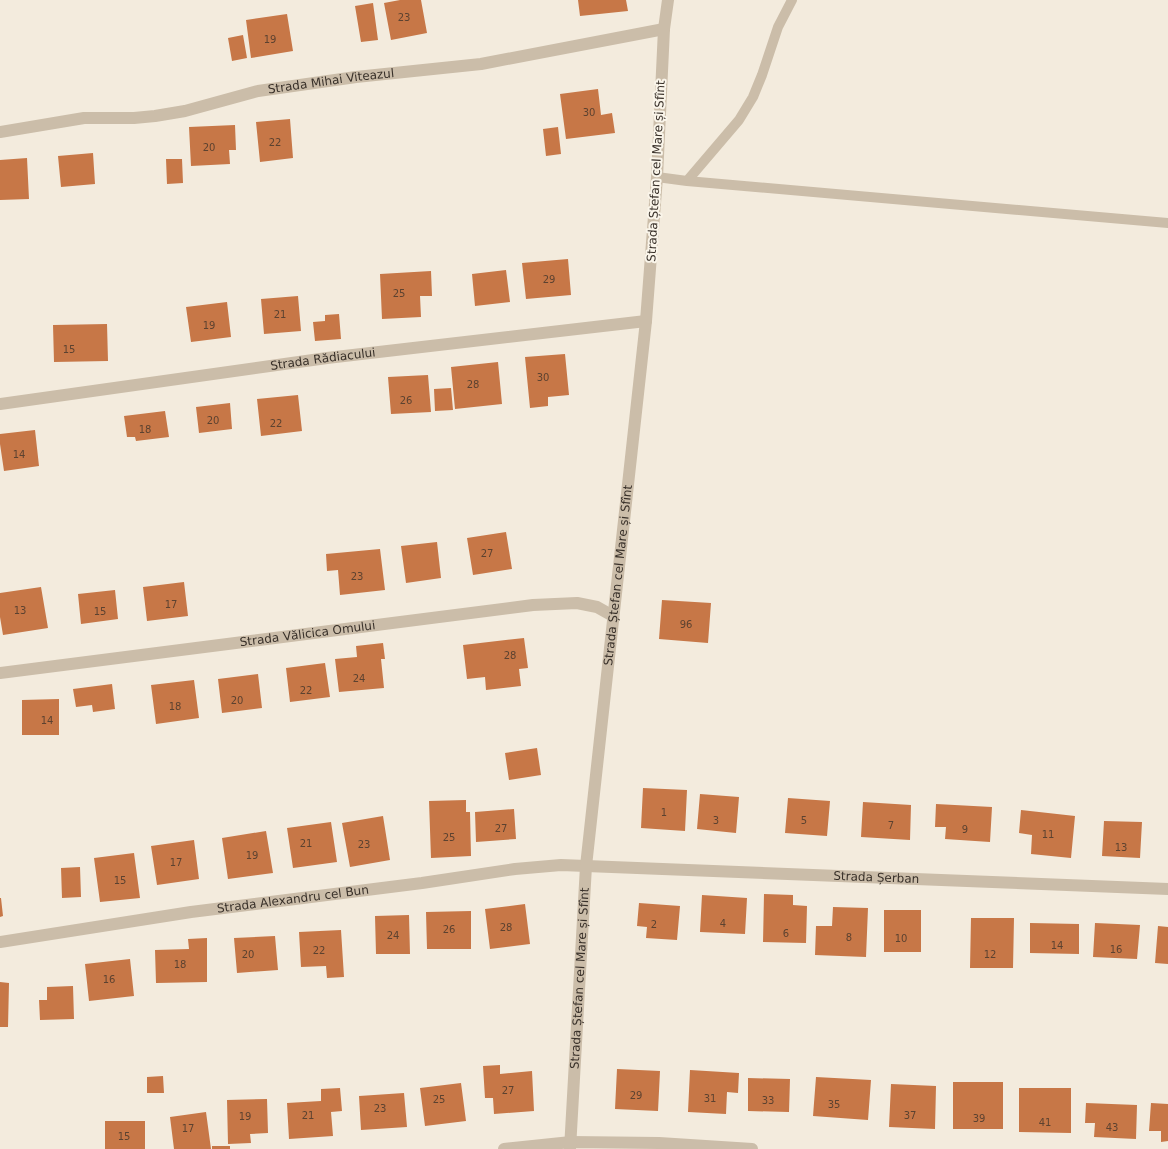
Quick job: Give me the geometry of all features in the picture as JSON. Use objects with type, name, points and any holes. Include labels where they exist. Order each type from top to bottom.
[{"type":"street","name":"Strada Ștefan cel Mare și Sfînt","points":[[570,1146],[586,866],[646,320],[664,29],[668,0]]},
{"type":"street","name":"Strada Mihai Viteazul","points":[[0,132],[84,118],[134,118],[162,115],[258,92],[356,78],[481,64],[664,29]]},
{"type":"street","name":"Strada Rădiacului","points":[[0,404],[327,358],[646,320]]},
{"type":"street","name":"Strada Vălicica Omului","points":[[0,673],[533,605],[577,604],[597,607],[613,616]]},
{"type":"street","name":"Strada Alexandru cel Bun","points":[[0,942],[191,912],[422,883],[515,868],[561,864],[586,866]]},
{"type":"street","name":"Strada Șerban","points":[[586,866],[1168,889]]},
{"type":"street","points":[[504,1149],[659,1143],[752,1149]]},
{"type":"lane","points":[[687,181],[739,120],[753,97],[778,27],[792,0]]},
{"type":"lane","points":[[656,177],[1168,223]]},
{"type":"building","points":[[400,0],[421,0],[427,33],[391,40],[384,3]]},
{"type":"building","points":[[578,0],[626,0],[628,11],[580,16]]},
{"type":"building","points":[[373,3],[378,40],[361,42],[355,6]]},
{"type":"building","points":[[287,14],[293,51],[251,58],[246,20]]},
{"type":"building","points":[[243,35],[247,58],[232,61],[228,38]]},
{"type":"building","points":[[598,89],[601,115],[612,113],[615,133],[566,139],[560,94]]},
{"type":"building","points":[[290,119],[293,158],[260,162],[256,122]]},
{"type":"building","points":[[235,125],[236,150],[229,150],[230,164],[191,166],[189,127]]},
{"type":"building","points":[[558,127],[561,154],[546,156],[543,129]]},
{"type":"building","points":[[93,153],[95,184],[61,187],[58,156]]},
{"type":"building","points":[[27,158],[29,199],[0,200],[0,160]]},
{"type":"building","points":[[166,159],[182,159],[183,183],[167,184]]},
{"type":"building","points":[[568,259],[571,295],[526,299],[522,263]]},
{"type":"building","points":[[506,270],[510,302],[475,306],[472,274]]},
{"type":"building","points":[[431,271],[432,296],[420,296],[421,317],[382,319],[380,274]]},
{"type":"building","points":[[298,296],[301,331],[264,334],[261,299]]},
{"type":"building","points":[[227,302],[231,337],[191,342],[186,307]]},
{"type":"building","points":[[339,314],[341,339],[315,341],[313,322],[325,321],[325,315]]},
{"type":"building","points":[[107,324],[108,361],[54,362],[53,325]]},
{"type":"building","points":[[565,354],[569,395],[548,397],[548,406],[530,408],[525,357]]},
{"type":"building","points":[[498,362],[502,404],[455,409],[451,367]]},
{"type":"building","points":[[428,375],[431,412],[391,414],[388,377]]},
{"type":"building","points":[[451,388],[453,410],[435,411],[434,389]]},
{"type":"building","points":[[298,395],[302,431],[261,436],[257,399]]},
{"type":"building","points":[[230,403],[232,429],[199,433],[196,407]]},
{"type":"building","points":[[165,411],[169,437],[136,441],[135,437],[127,437],[124,416]]},
{"type":"building","points":[[35,430],[39,466],[4,471],[0,434]]},
{"type":"building","points":[[506,532],[512,569],[473,575],[467,538]]},
{"type":"building","points":[[437,542],[441,578],[406,583],[401,546]]},
{"type":"building","points":[[380,549],[385,590],[340,595],[338,570],[327,571],[326,554]]},
{"type":"building","points":[[184,582],[188,616],[147,621],[143,587]]},
{"type":"building","points":[[41,587],[48,628],[3,635],[0,617],[0,593]]},
{"type":"building","points":[[115,590],[118,619],[81,624],[78,594]]},
{"type":"building","points":[[662,600],[711,603],[708,643],[659,639]]},
{"type":"building","points":[[524,638],[528,668],[519,669],[521,686],[486,690],[485,677],[467,679],[463,645]]},
{"type":"building","points":[[383,643],[385,659],[381,659],[384,688],[339,692],[335,659],[357,657],[356,646]]},
{"type":"building","points":[[325,663],[330,697],[290,702],[286,668]]},
{"type":"building","points":[[258,674],[262,708],[222,713],[218,679]]},
{"type":"building","points":[[194,680],[199,718],[156,724],[151,685]]},
{"type":"building","points":[[112,684],[115,709],[93,712],[92,705],[76,707],[73,689]]},
{"type":"building","points":[[59,699],[59,735],[22,735],[22,700]]},
{"type":"building","points":[[537,748],[541,775],[509,780],[505,753]]},
{"type":"building","points":[[643,788],[687,790],[685,831],[641,828]]},
{"type":"building","points":[[700,794],[739,797],[736,833],[697,829]]},
{"type":"building","points":[[788,798],[830,801],[827,836],[785,833]]},
{"type":"building","points":[[466,800],[466,812],[470,812],[471,856],[431,858],[429,801]]},
{"type":"building","points":[[863,802],[911,805],[910,840],[861,837]]},
{"type":"building","points":[[936,804],[992,807],[990,842],[945,839],[946,827],[935,827]]},
{"type":"building","points":[[514,809],[516,839],[476,842],[475,812]]},
{"type":"building","points":[[1021,810],[1075,816],[1071,858],[1031,854],[1032,835],[1019,833]]},
{"type":"building","points":[[383,816],[390,860],[350,867],[342,823]]},
{"type":"building","points":[[1104,821],[1142,822],[1140,858],[1102,856]]},
{"type":"building","points":[[331,822],[337,862],[293,868],[287,828]]},
{"type":"building","points":[[266,831],[273,873],[228,879],[222,838]]},
{"type":"building","points":[[194,840],[199,879],[157,885],[151,846]]},
{"type":"building","points":[[134,853],[140,898],[100,902],[94,858]]},
{"type":"building","points":[[80,867],[81,897],[62,898],[61,868]]},
{"type":"building","points":[[764,894],[793,895],[793,905],[807,906],[806,943],[763,942]]},
{"type":"building","points":[[702,895],[747,898],[745,934],[700,932]]},
{"type":"building","points":[[0,898],[3,916],[0,917]]},
{"type":"building","points":[[639,903],[680,906],[677,940],[646,938],[647,927],[637,926]]},
{"type":"building","points":[[525,904],[530,944],[490,949],[485,909]]},
{"type":"building","points":[[833,907],[868,908],[866,957],[815,955],[816,926],[832,926]]},
{"type":"building","points":[[884,910],[921,910],[921,952],[884,952]]},
{"type":"building","points":[[471,911],[471,949],[427,949],[426,912]]},
{"type":"building","points":[[409,915],[410,954],[376,954],[375,916]]},
{"type":"building","points":[[971,918],[1014,918],[1013,968],[970,968]]},
{"type":"building","points":[[1030,923],[1079,924],[1079,954],[1030,953]]},
{"type":"building","points":[[1095,923],[1140,925],[1137,959],[1093,957]]},
{"type":"building","points":[[1158,926],[1168,927],[1168,964],[1155,963]]},
{"type":"building","points":[[341,930],[344,977],[327,978],[326,966],[301,967],[299,932]]},
{"type":"building","points":[[275,936],[278,970],[237,973],[234,938]]},
{"type":"building","points":[[207,938],[207,982],[156,983],[155,950],[189,949],[188,939]]},
{"type":"building","points":[[130,959],[134,996],[89,1001],[85,964]]},
{"type":"building","points":[[0,982],[9,983],[8,1027],[0,1027]]},
{"type":"building","points":[[73,986],[74,1019],[40,1020],[39,1000],[47,1000],[47,987]]},
{"type":"building","points":[[500,1065],[500,1074],[532,1071],[534,1111],[494,1114],[493,1098],[485,1098],[483,1066]]},
{"type":"building","points":[[617,1069],[660,1071],[658,1111],[615,1109]]},
{"type":"building","points":[[690,1070],[739,1073],[738,1093],[727,1092],[726,1114],[688,1112]]},
{"type":"building","points":[[163,1076],[164,1093],[147,1093],[147,1077]]},
{"type":"building","points":[[816,1077],[871,1080],[868,1120],[813,1116]]},
{"type":"building","points":[[748,1078],[790,1079],[789,1112],[748,1111]]},
{"type":"building","points":[[953,1082],[1003,1082],[1003,1129],[953,1129]]},
{"type":"building","points":[[461,1083],[466,1121],[425,1126],[420,1088]]},
{"type":"building","points":[[891,1084],[936,1086],[935,1129],[889,1127]]},
{"type":"building","points":[[340,1088],[342,1111],[331,1112],[333,1136],[289,1139],[287,1103],[321,1101],[321,1089]]},
{"type":"building","points":[[1019,1088],[1071,1088],[1071,1133],[1019,1132]]},
{"type":"building","points":[[404,1093],[407,1127],[361,1130],[359,1096]]},
{"type":"building","points":[[267,1099],[268,1133],[250,1134],[251,1143],[228,1144],[227,1100]]},
{"type":"building","points":[[1086,1103],[1137,1105],[1136,1139],[1094,1137],[1095,1123],[1085,1123]]},
{"type":"building","points":[[1151,1103],[1168,1104],[1168,1141],[1161,1142],[1161,1131],[1149,1131]]},
{"type":"building","points":[[206,1112],[211,1149],[174,1149],[170,1117]]},
{"type":"building","points":[[105,1121],[145,1121],[145,1149],[105,1149]]},
{"type":"building","points":[[212,1146],[230,1146],[230,1149],[212,1149]]}]
